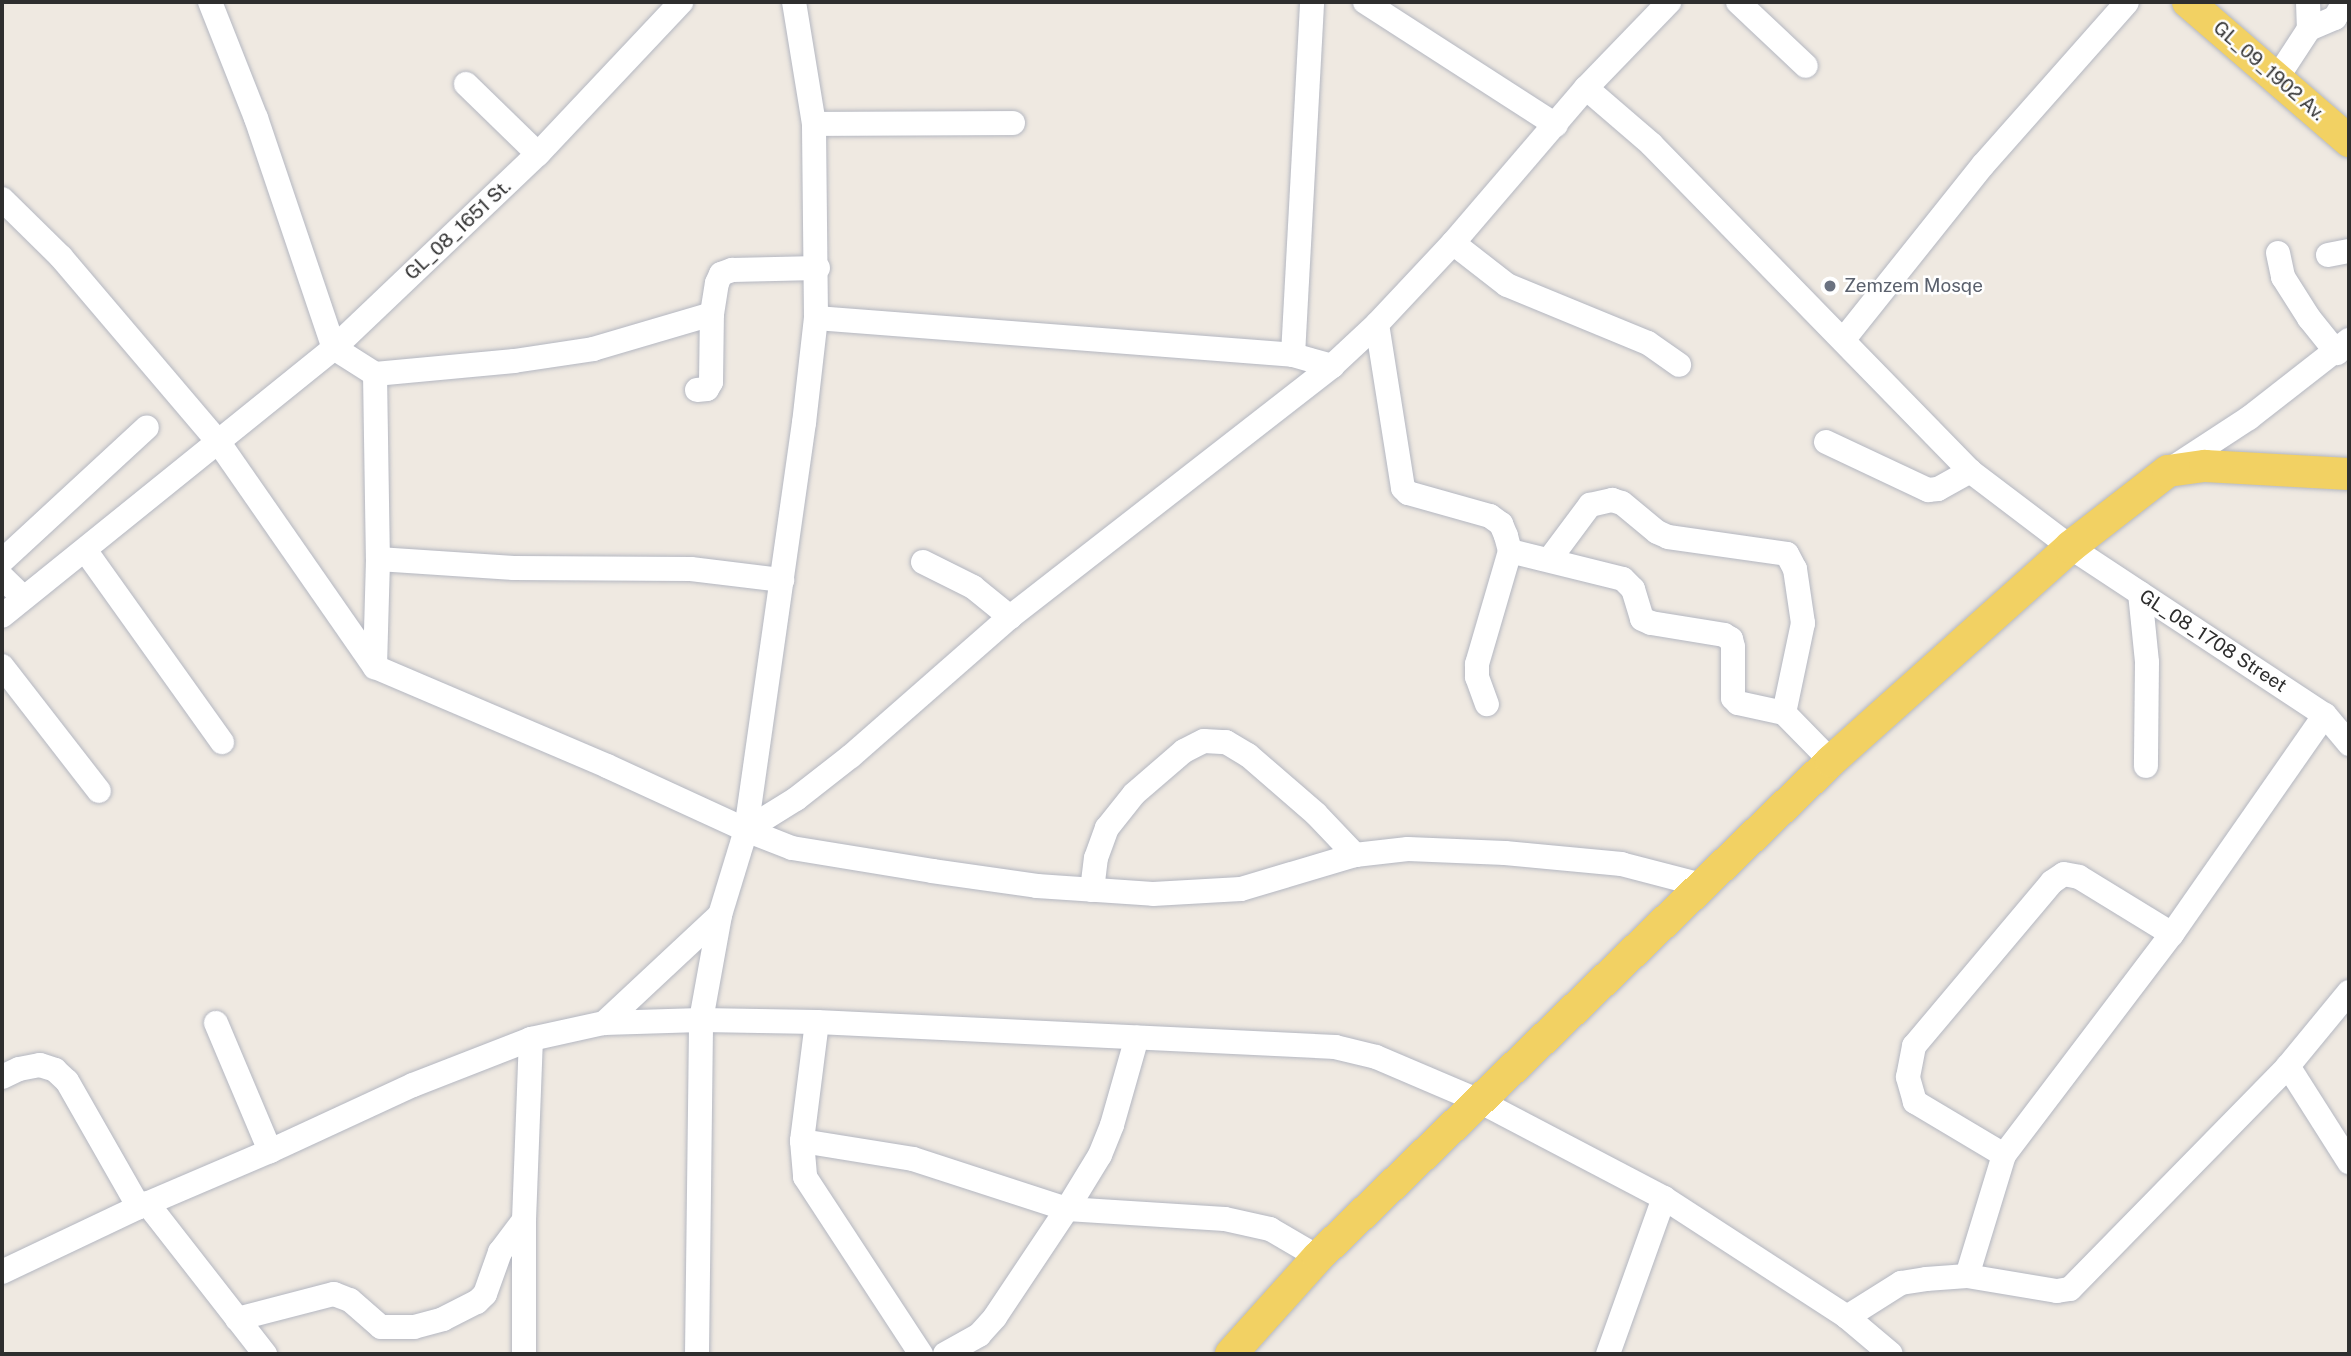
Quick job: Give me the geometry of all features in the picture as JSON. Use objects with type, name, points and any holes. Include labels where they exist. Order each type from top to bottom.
[{"type":"main road","name":"GL_09_1902 Av.","points":[[2188,2],[2349,141]]},
{"type":"main road","points":[[1231,1354],[1318,1257],[1706,886],[1831,761],[2070,547],[2168,471],[2205,466],[2349,474]]},
{"type":"street","points":[[211,2],[256,118],[334,348],[375,374],[514,361],[593,349],[712,314]]},
{"type":"street","name":"GL_08_1651 St.","points":[[2,616],[334,348],[538,155],[681,2]]},
{"type":"street","points":[[697,1354],[701,1020],[720,915],[746,830],[816,318],[818,268],[814,124],[794,2]]},
{"type":"street","points":[[1293,355],[1312,2]]},
{"type":"street","points":[[1365,2],[1556,125]]},
{"type":"street","points":[[746,830],[796,799],[851,756],[1010,617],[1332,366],[1377,324],[1453,243],[1586,88],[1669,2]]},
{"type":"street","points":[[1738,2],[1807,66]]},
{"type":"street","points":[[1844,339],[1983,165],[2127,2]]},
{"type":"street","points":[[2308,2],[2309,29]]},
{"type":"street","points":[[2277,78],[2309,29],[2343,14]]},
{"type":"street","points":[[467,84],[538,155]]},
{"type":"street","name":"GL_08_1708 Street","points":[[1586,88],[1651,144],[1970,471],[2070,547],[2325,715],[2349,744]]},
{"type":"street","points":[[814,124],[1013,123]]},
{"type":"street","points":[[2,199],[61,257],[217,440],[375,667],[607,766],[746,830],[792,848],[932,871],[1092,890],[1194,894],[1241,889],[1355,855],[1408,849],[1505,853],[1621,864],[1706,886]]},
{"type":"street","points":[[1453,243],[1507,285],[1648,343],[1679,365]]},
{"type":"street","points":[[2168,471],[2249,418],[2343,346],[2309,318],[2283,277],[2278,253]]},
{"type":"street","points":[[697,390],[707,388],[711,382],[712,314],[721,274],[732,270],[818,268]]},
{"type":"street","points":[[816,318],[1293,355],[1332,366]]},
{"type":"street","points":[[1377,324],[1403,488],[1408,493],[1490,516],[1501,524],[1510,551],[1477,664],[1477,677],[1488,704]]},
{"type":"street","points":[[375,374],[378,559],[375,667]]},
{"type":"street","points":[[2,561],[147,427]]},
{"type":"street","points":[[1826,442],[1928,490],[1938,489],[1970,471]]},
{"type":"street","points":[[1549,560],[1590,505],[1612,500],[1622,502],[1657,532],[1668,537],[1787,554],[1795,569],[1803,623],[1784,713]]},
{"type":"street","points":[[85,550],[222,742]]},
{"type":"street","points":[[1510,551],[1629,583],[1642,620],[1724,635],[1731,639],[1733,698],[1738,703],[1784,713],[1831,761]]},
{"type":"street","points":[[378,559],[514,568],[691,569],[782,580]]},
{"type":"street","points":[[923,562],[973,587],[1010,617]]},
{"type":"street","points":[[2,577],[24,598]]},
{"type":"street","points":[[2140,593],[2147,662],[2146,766]]},
{"type":"street","points":[[2,666],[99,791]]},
{"type":"street","points":[[1966,1276],[2004,1155],[2172,934],[2325,715]]},
{"type":"street","points":[[1092,890],[1097,858],[1107,828],[1134,794],[1184,751],[1204,741],[1226,742],[1248,755],[1316,814],[1355,855]]},
{"type":"street","points":[[2004,1155],[1915,1102],[1909,1077],[1914,1046],[2052,882],[2064,874],[2080,877],[2172,934]]},
{"type":"street","points":[[604,1023],[720,915]]},
{"type":"street","points":[[1847,1317],[1901,1283],[1966,1276],[2057,1291],[2070,1289],[2288,1066],[2349,992]]},
{"type":"street","points":[[2,1272],[143,1205],[270,1151],[412,1084],[531,1039],[604,1023],[701,1020],[817,1022],[1335,1048],[1376,1057],[1479,1101],[1664,1198],[1847,1317],[1891,1354]]},
{"type":"street","points":[[817,1022],[802,1140],[802,1163],[813,1194],[921,1354]]},
{"type":"street","points":[[216,1023],[270,1151]]},
{"type":"street","points":[[945,1354],[979,1335],[995,1317],[1100,1155],[1112,1125],[1137,1037]]},
{"type":"street","points":[[524,1354],[524,1220],[531,1039]]},
{"type":"street","points":[[2,1077],[19,1069],[40,1065],[61,1075],[143,1205],[264,1354]]},
{"type":"street","points":[[2288,1066],[2349,1161]]},
{"type":"street","points":[[802,1140],[913,1159],[1067,1209],[1225,1219],[1270,1229],[1318,1257]]},
{"type":"street","points":[[1608,1354],[1664,1198]]},
{"type":"street","points":[[237,1319],[334,1294],[350,1300],[381,1327],[414,1326],[443,1319],[477,1302],[485,1294],[500,1252],[524,1220]]},
{"type":"place","name":"Zemzem Mosqe","points":[[1830,286]]}]
